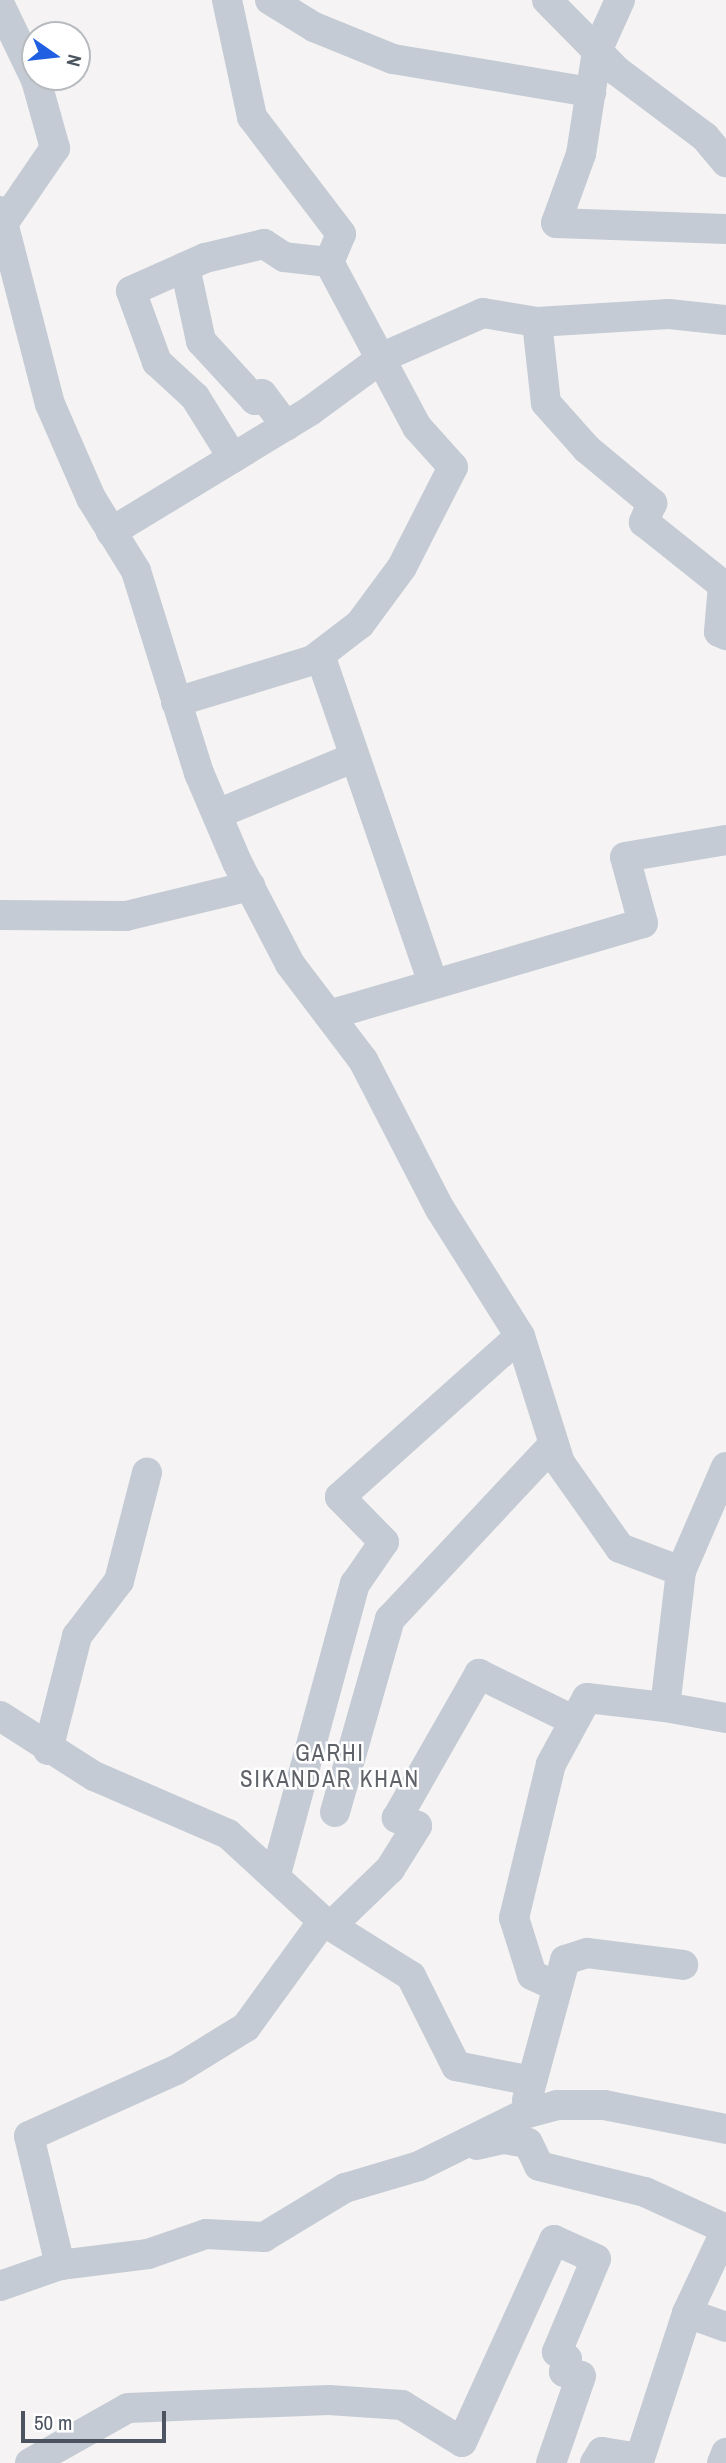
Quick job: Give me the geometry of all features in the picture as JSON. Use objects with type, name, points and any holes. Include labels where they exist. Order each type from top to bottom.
[{"type":"street","points":[[227,0],[252,117],[341,234],[329,262]]},
{"type":"street","points":[[270,0],[314,27],[393,59],[591,92]]},
{"type":"street","points":[[547,0],[597,51],[726,162]]},
{"type":"street","points":[[620,0],[597,51],[581,154],[556,223],[726,229]]},
{"type":"street","points":[[0,5],[36,80],[55,148],[3,216],[50,404],[111,532],[136,571],[176,702],[217,814],[290,964],[363,1060],[440,1209],[520,1336],[553,1445],[599,1524],[620,1548],[681,1571]]},
{"type":"street","points":[[233,458],[195,397],[156,362],[131,292],[185,267],[264,244],[284,257],[329,262]]},
{"type":"street","points":[[176,702],[320,655],[360,624],[402,567],[453,467],[417,427],[329,262]]},
{"type":"street","points":[[185,267],[201,341],[256,400],[262,394],[286,426]]},
{"type":"street","points":[[111,532],[286,426],[379,360],[483,313],[537,322],[669,314],[726,320]]},
{"type":"street","points":[[537,322],[546,403],[587,449],[652,503],[644,522],[723,585],[719,632],[726,635]]},
{"type":"street","points":[[320,655],[433,983]]},
{"type":"street","points":[[217,814],[355,757]]},
{"type":"street","points":[[329,1015],[643,923],[625,857],[726,840]]},
{"type":"street","points":[[0,915],[125,916],[250,886]]},
{"type":"street","points":[[276,1874],[355,1584],[384,1542],[340,1497],[520,1336]]},
{"type":"street","points":[[335,1812],[390,1619],[553,1445]]},
{"type":"street","points":[[665,1707],[681,1571],[726,1467]]},
{"type":"street","points":[[48,1750],[77,1636],[119,1581],[147,1474]]},
{"type":"street","points":[[60,2265],[29,2136],[176,2070],[246,2027],[327,1924],[390,1869],[417,1826],[397,1818],[479,1674],[573,1720]]},
{"type":"street","points":[[554,1984],[532,1975],[514,1918],[539,1799],[573,1720],[587,1698],[665,1707],[726,1718]]},
{"type":"street","points":[[0,1716],[48,1750],[228,1834],[276,1874],[327,1924],[411,1976],[456,2066],[532,2081]]},
{"type":"street","points":[[524,2114],[554,1984],[575,1954],[683,1965]]},
{"type":"street","points":[[0,2286],[60,2265],[148,2254],[206,2234],[264,2237],[345,2188],[449,2151],[524,2114],[604,2105],[726,2129]]},
{"type":"street","points":[[449,2151],[503,2139],[528,2143],[539,2166],[645,2192],[726,2229],[687,2313],[640,2458],[602,2452],[595,2463]]},
{"type":"street","points":[[30,2463],[128,2407],[329,2400],[402,2405],[462,2442],[554,2239],[596,2259],[557,2352],[567,2358],[564,2372],[581,2376],[551,2463]]},
{"type":"street","points":[[687,2313],[726,2327]]},
{"type":"street","points":[[722,2463],[726,2453]]},
{"type":"district","name":"GARHI SIKANDAR KHAN","points":[[330,1766]]}]
